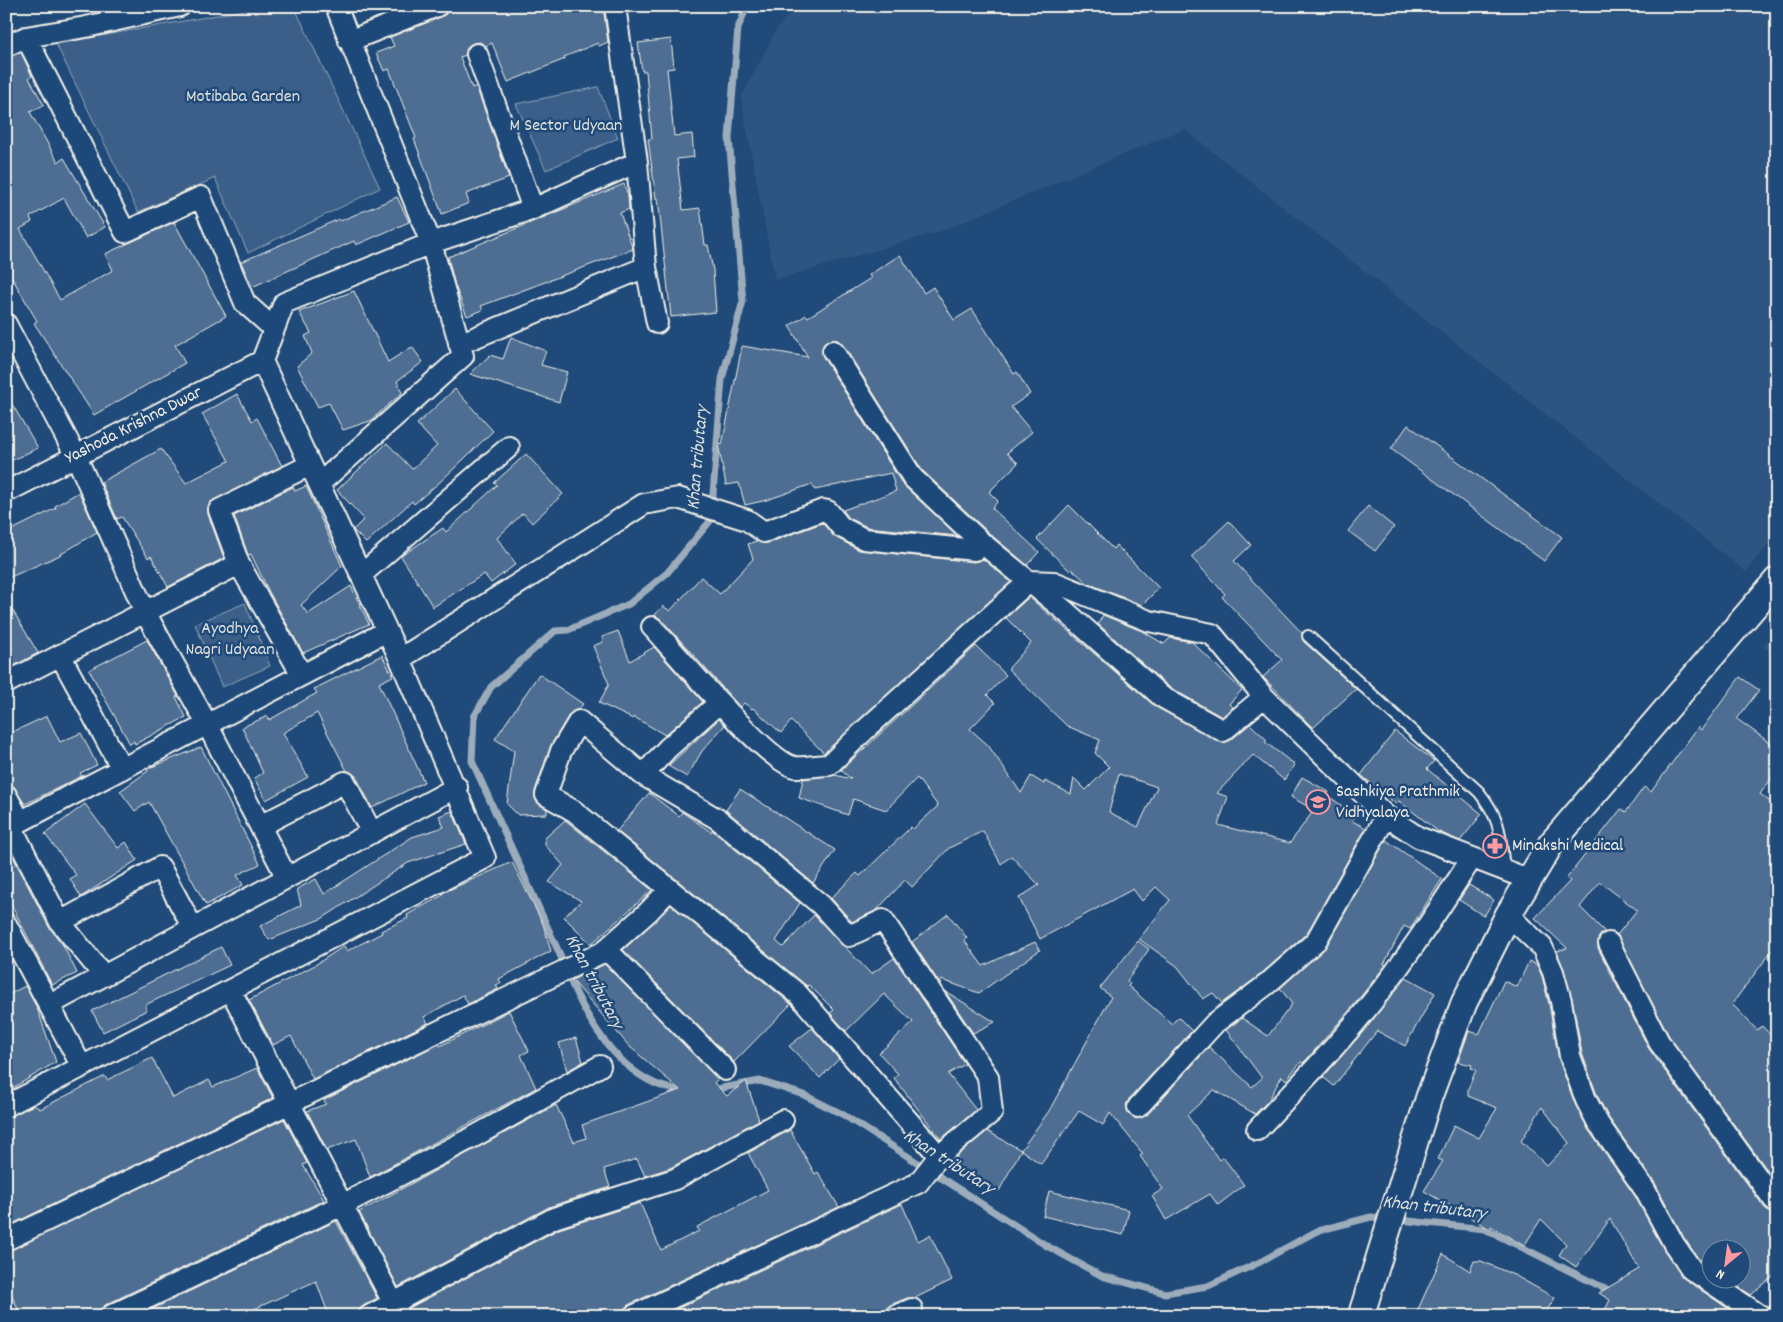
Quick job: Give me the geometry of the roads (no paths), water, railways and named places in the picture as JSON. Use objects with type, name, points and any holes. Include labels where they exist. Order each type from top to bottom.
[{"type":"street","points":[[319,484],[463,356],[431,243],[336,6]]},
{"type":"street","points":[[349,41],[438,6]]},
{"type":"street","points":[[615,6],[637,162],[646,267],[657,323]]},
{"type":"street","points":[[6,46],[26,37],[86,27],[167,8]]},
{"type":"street","points":[[26,37],[125,232],[201,197],[245,303],[274,328]]},
{"type":"street","points":[[477,54],[533,209]]},
{"type":"street","points":[[6,1106],[485,858],[457,787],[400,659],[262,361],[284,303],[431,243],[533,209],[637,162]]},
{"type":"street","points":[[459,344],[646,267]]},
{"type":"street","points":[[6,324],[76,456],[145,612],[207,724],[287,878]]},
{"type":"street","points":[[833,351],[913,478],[982,543],[1029,581],[1162,697],[1223,731],[1264,697]]},
{"type":"street","name":"Yashoda Krishna Dwar","points":[[6,492],[262,361]]},
{"type":"street","points":[[361,575],[508,447]]},
{"type":"street","points":[[302,675],[239,564],[219,510],[310,465]]},
{"type":"street","points":[[400,659],[644,504],[678,498],[747,520],[764,532],[823,510],[828,511],[840,527],[864,539],[975,550],[982,543]]},
{"type":"street","points":[[6,683],[239,564]]},
{"type":"street","points":[[1360,1316],[1428,1097],[1464,1003],[1508,914],[1551,844],[1777,580]]},
{"type":"street","points":[[652,627],[719,703],[756,739],[777,756],[795,767],[830,765],[872,723],[1029,581],[1054,582],[1149,621],[1212,634],[1264,697],[1386,816],[1418,837],[1530,880]]},
{"type":"street","points":[[12,825],[387,631]]},
{"type":"street","points":[[60,655],[122,769]]},
{"type":"street","points":[[643,775],[668,748],[719,703]]},
{"type":"street","points":[[633,1316],[918,1183],[933,1165],[992,1112],[988,1077],[883,920],[849,936],[821,905],[719,820],[643,775],[579,721],[561,751],[546,795],[574,811],[798,994],[933,1165]]},
{"type":"street","points":[[260,826],[345,782],[372,833]]},
{"type":"street","points":[[50,1005],[457,787]]},
{"type":"street","points":[[6,794],[12,825],[60,922],[104,976]]},
{"type":"street","points":[[1138,1107],[1215,1022],[1266,985],[1316,941],[1386,816]]},
{"type":"street","points":[[1257,1130],[1326,1056],[1371,1004],[1414,948],[1472,858]]},
{"type":"street","points":[[60,922],[160,867],[193,928]]},
{"type":"street","points":[[6,1240],[290,1104],[606,949],[670,889]]},
{"type":"street","points":[[1508,914],[1542,947],[1553,972],[1561,1001],[1570,1056],[1586,1100],[1598,1122],[1645,1190],[1674,1244],[1692,1270],[1761,1316]]},
{"type":"street","points":[[6,924],[82,1067]]},
{"type":"street","points":[[1609,943],[1659,1042],[1777,1204]]},
{"type":"street","points":[[606,949],[725,1070]]},
{"type":"street","points":[[231,991],[397,1310]]},
{"type":"street","points":[[110,1316],[342,1205],[478,1135],[600,1066]]},
{"type":"street","points":[[369,1316],[397,1310],[554,1218],[675,1179],[783,1120]]},
{"type":"lane","points":[[1308,636],[1480,792],[1494,810],[1499,824],[1504,870]]},
{"type":"waterway","name":"Khan tributary","points":[[686,1093],[656,1084],[623,1062],[609,1047],[586,1012],[576,994],[472,761],[474,717],[491,687],[555,631],[568,630],[629,604],[667,573],[711,520],[722,379],[743,301],[729,138],[738,28],[747,6]]},
{"type":"waterway","name":"Khan tributary","points":[[711,1090],[760,1081],[804,1095],[842,1114],[1047,1246],[1102,1276],[1165,1293],[1208,1286],[1260,1262],[1317,1231],[1371,1217],[1485,1229],[1614,1293]]},
{"type":"place","name":"Sashkiya Prathmik Vidhyalaya","points":[[1318,802]]},
{"type":"place","name":"Minakshi Medical","points":[[1495,846]]},
{"type":"park label","name":"Motibaba Garden","points":[[243,97]]},
{"type":"park label","name":"M Sector Udyaan","points":[[566,126]]},
{"type":"park label","name":"Ayodhya Nagri Udyaan","points":[[230,639]]}]
